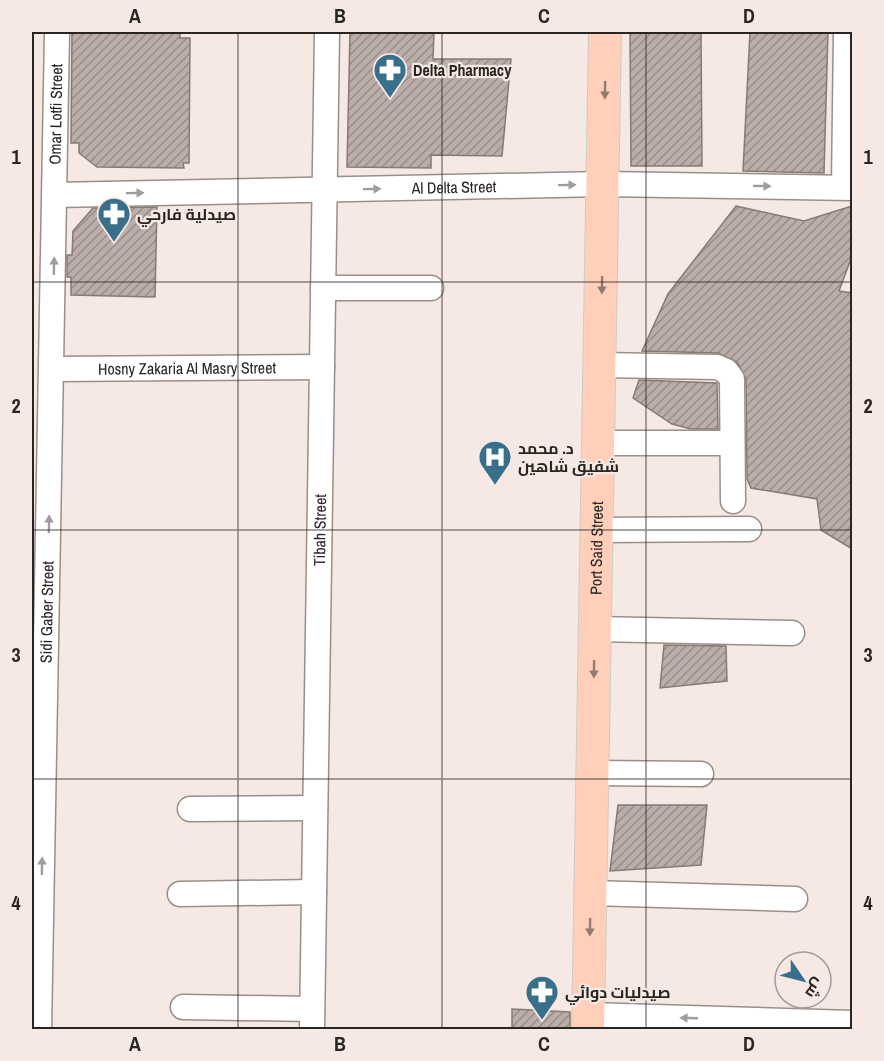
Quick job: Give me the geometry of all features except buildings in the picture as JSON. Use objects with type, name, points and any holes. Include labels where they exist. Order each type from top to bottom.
[{"type":"main road","name":"Port Said Street","points":[[588,1022],[605,32]]},
{"type":"street","name":"Omar Lotfi Street","points":[[55,195],[57,32]]},
{"type":"street","name":"Tibah Street","points":[[312,1019],[327,32]]},
{"type":"street","points":[[846,32],[848,188]]},
{"type":"street","name":"Al Delta Street","points":[[55,195],[603,184],[848,188]]},
{"type":"street","name":"Sidi Gaber Street","points":[[39,1029],[52,369],[43,303],[55,195]]},
{"type":"street","points":[[323,288],[431,288]]},
{"type":"street","points":[[600,365],[722,368],[732,379],[733,501]]},
{"type":"street","name":"Hosny Zakaria Al Masry Street","points":[[52,369],[322,367]]},
{"type":"street","points":[[598,443],[732,443]]},
{"type":"street","points":[[597,530],[749,529]]},
{"type":"street","points":[[595,629],[792,633]]},
{"type":"street","points":[[593,773],[701,774]]},
{"type":"street","points":[[190,809],[315,808]]},
{"type":"street","points":[[180,894],[314,892]]},
{"type":"street","points":[[591,893],[795,899]]},
{"type":"street","points":[[183,1007],[312,1019]]},
{"type":"street","points":[[588,1022],[852,1023]]},
{"type":"place","name":"Delta Pharmacy","points":[[390,99]]},
{"type":"place","name":"صيدلية فارحي","points":[[114,243]]},
{"type":"place","name":"د. محمد شفيق شاهين","points":[[495,486]]},
{"type":"place","name":"صيدليات دوائي","points":[[542,1021]]}]
